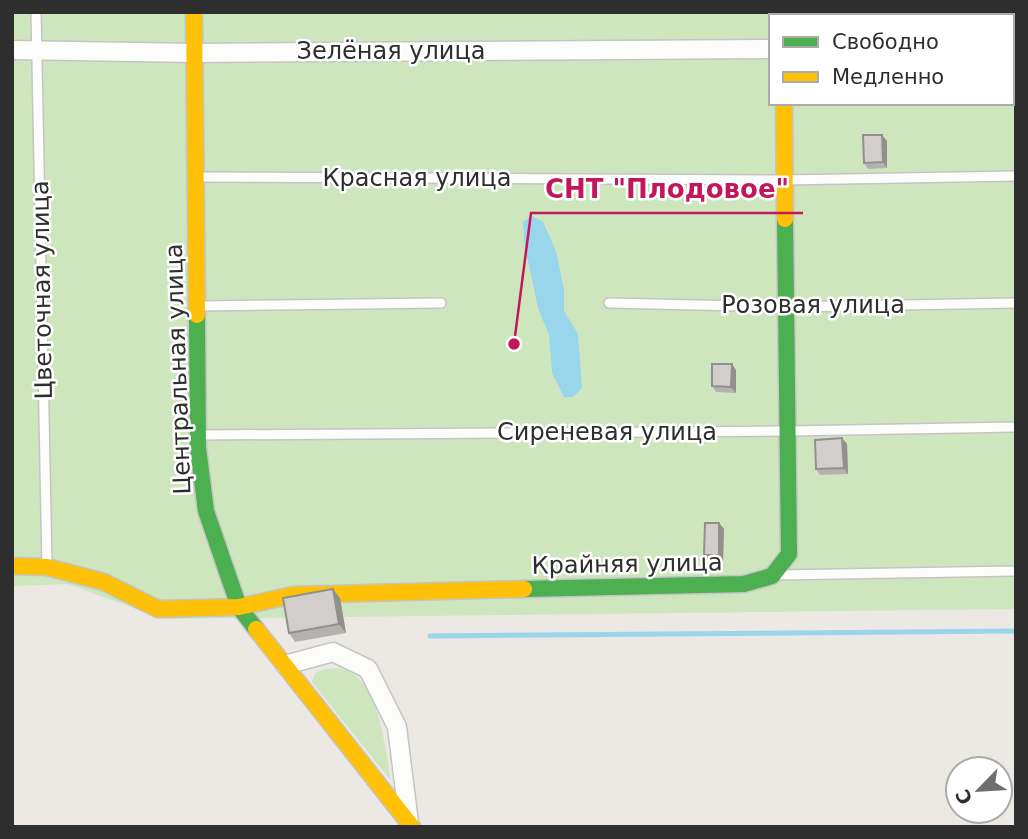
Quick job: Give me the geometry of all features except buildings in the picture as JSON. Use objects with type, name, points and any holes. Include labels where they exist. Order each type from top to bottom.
[{"type":"street","name":"Центральная улица","points":[[194,12],[198,435],[206,511],[239,607],[411,825]]},
{"type":"street","name":"Зелёная улица","points":[[12,50],[195,53],[769,49]]},
{"type":"street","points":[[772,576],[789,554],[785,105]]},
{"type":"street","name":"Крайняя улица","points":[[12,566],[47,568],[104,582],[158,610],[239,607],[293,595],[744,584],[772,576]]},
{"type":"street","points":[[285,665],[333,652],[368,669],[397,727],[411,825]]},
{"type":"lane","name":"Цветочная улица","points":[[36,12],[47,568]]},
{"type":"lane","name":"Красная улица","points":[[196,177],[785,180],[1016,176]]},
{"type":"lane","points":[[197,306],[441,303]]},
{"type":"lane","name":"Розовая улица","points":[[609,303],[787,307],[1016,303]]},
{"type":"lane","name":"Сиреневая улица","points":[[198,435],[1016,427]]},
{"type":"lane","name":"Крайняя улица","points":[[772,576],[1016,571]]},
{"type":"green space","points":[[12,12],[1016,12],[1016,609],[163,619],[68,584],[12,586]]},
{"type":"green space","points":[[325,669],[342,669],[355,675],[365,686],[373,701],[383,735],[391,781],[312,682],[315,673]]},
{"type":"water","points":[[532,216],[543,222],[556,251],[564,289],[564,311],[578,334],[582,388],[573,397],[564,397],[552,373],[549,335],[538,308],[524,242],[523,222]]},
{"type":"waterway","points":[[430,636],[1016,631]]},
{"type":"traffic: fast","points":[[524,589],[744,584],[772,576],[789,554],[785,219]]},
{"type":"traffic: fast","points":[[197,315],[198,448],[206,511],[239,607],[256,629]]},
{"type":"traffic: slow","points":[[194,12],[197,315]]},
{"type":"traffic: slow","points":[[784,105],[785,219]]},
{"type":"traffic: slow","points":[[12,566],[47,567],[104,582],[158,609],[239,607],[293,595],[524,589]]},
{"type":"traffic: slow","points":[[256,629],[412,827]]},
{"type":"place","name":"СНТ \"Плодовое\"","points":[[514,344]]}]
